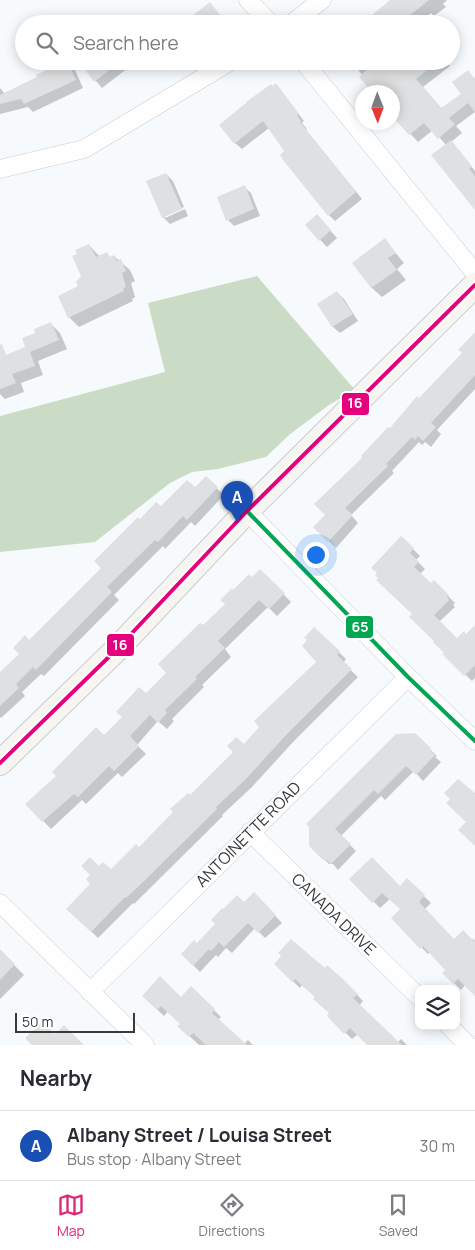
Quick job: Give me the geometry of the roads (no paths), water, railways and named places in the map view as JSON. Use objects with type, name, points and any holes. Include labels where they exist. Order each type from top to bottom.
[{"type":"street","points":[[248,0],[262,15]]},
{"type":"street","points":[[303,15],[322,0]]},
{"type":"street","points":[[0,169],[84,149],[216,70]]},
{"type":"street","points":[[310,70],[475,273]]},
{"type":"street","points":[[0,763],[116,650],[247,512],[475,284]]},
{"type":"street","points":[[247,512],[408,676],[475,741]]},
{"type":"street","name":"ANTOINETTE ROAD","points":[[90,992],[408,676]]},
{"type":"street","name":"CANADA DRIVE","points":[[250,832],[415,993]]},
{"type":"street","points":[[0,904],[145,1045]]},
{"type":"street","points":[[453,1030],[468,1045]]},
{"type":"place","name":"Albany Street / Louisa Street","points":[[237,522]]}]
